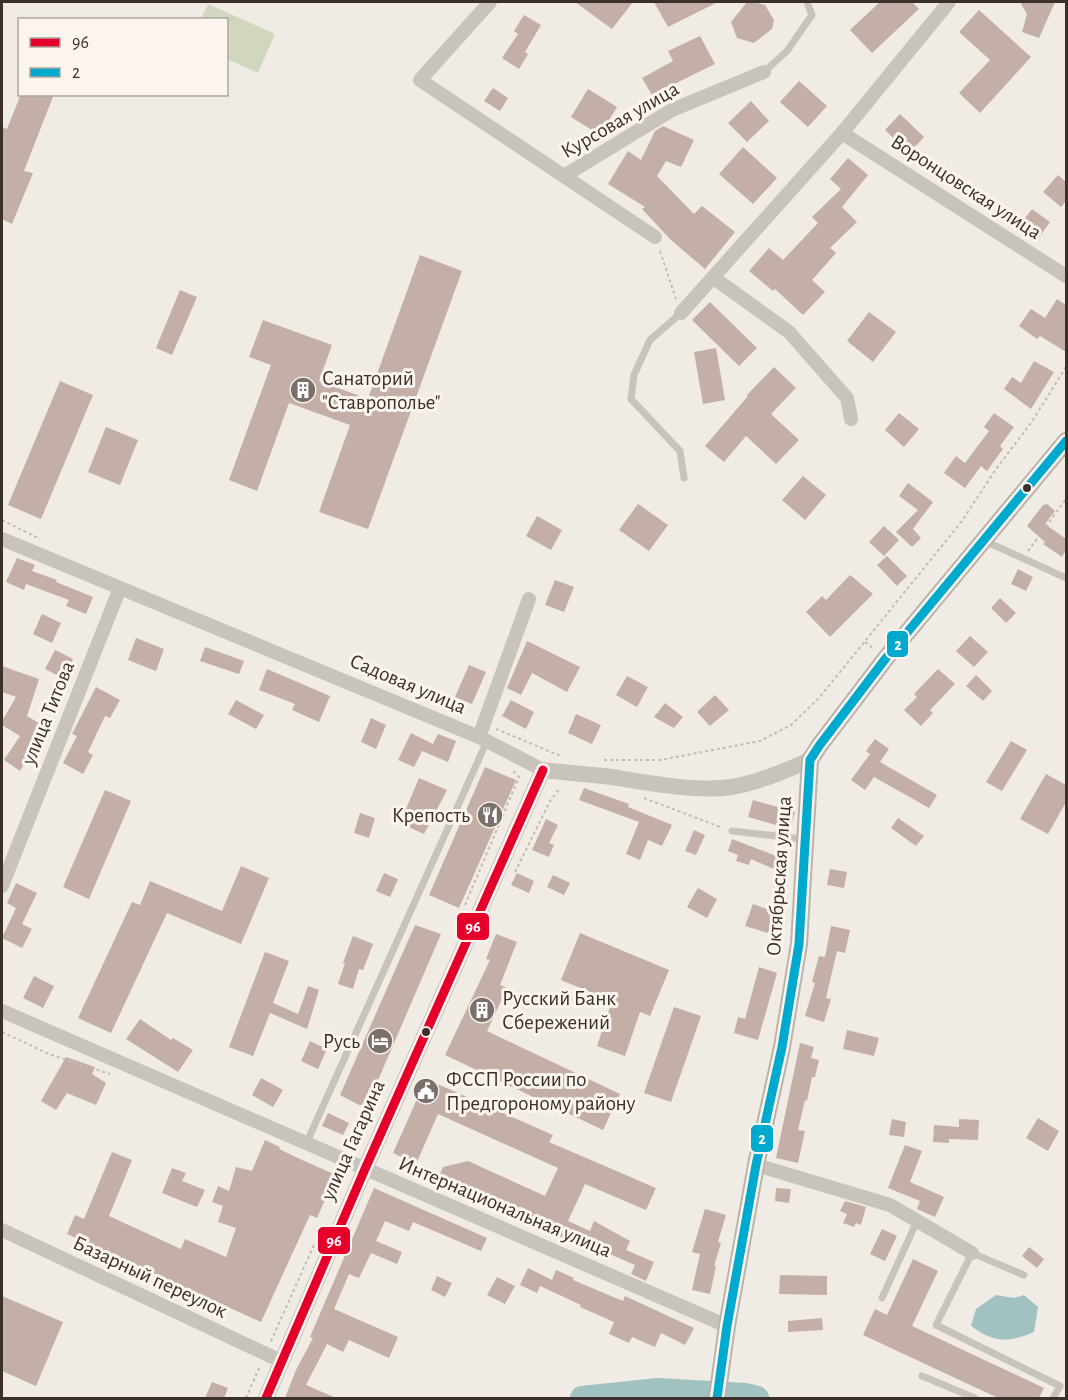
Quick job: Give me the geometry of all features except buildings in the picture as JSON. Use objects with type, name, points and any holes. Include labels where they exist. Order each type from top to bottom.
[{"type":"main road","points":[[810,760],[886,658],[986,541],[1066,441]]},
{"type":"main road","name":"Октябрьская улица","points":[[717,1398],[727,1326],[756,1165],[782,1047],[799,944],[810,760]]},
{"type":"street","points":[[490,2],[420,80],[655,237]]},
{"type":"street","points":[[681,314],[842,133],[949,2]]},
{"type":"street","name":"Курсовая улица","points":[[564,176],[672,110],[764,72]]},
{"type":"street","name":"Воронцовская улица","points":[[842,133],[1066,276]]},
{"type":"street","points":[[714,278],[789,332],[847,399],[851,419]]},
{"type":"street","name":"Садовая улица","points":[[2,539],[483,734],[518,758],[543,770],[707,788],[730,787],[754,782],[810,760]]},
{"type":"street","name":"улица Титова","points":[[2,886],[120,588]]},
{"type":"street","points":[[483,734],[529,599]]},
{"type":"street","name":"улица Гагарина","points":[[266,1398],[365,1169],[543,770]]},
{"type":"street","name":"Интернациональная улица","points":[[2,1011],[727,1326]]},
{"type":"street","points":[[756,1165],[890,1205],[972,1253]]},
{"type":"street","name":"Базарный переулок","points":[[2,1230],[281,1361]]},
{"type":"lane","points":[[764,72],[787,51],[812,15],[807,2]]},
{"type":"lane","points":[[681,314],[650,340],[634,375],[631,399],[680,451],[684,478]]},
{"type":"lane","points":[[986,541],[1066,578]]},
{"type":"lane","points":[[306,1144],[483,734]]},
{"type":"lane","points":[[732,831],[806,839]]},
{"type":"lane","points":[[882,1298],[917,1221]]},
{"type":"lane","points":[[1024,1275],[972,1253],[936,1325],[1060,1386],[1053,1398]]},
{"type":"lane","points":[[922,1376],[975,1398]]},
{"type":"path","points":[[655,237],[681,314]]},
{"type":"path","points":[[604,760],[660,760],[760,741],[791,725],[819,698],[962,521],[1066,367]]},
{"type":"path","points":[[1023,558],[1066,499]]},
{"type":"path","points":[[2,520],[44,541]]},
{"type":"path","points":[[483,734],[526,741],[570,760]]},
{"type":"path","points":[[465,905],[519,777],[514,772],[526,741]]},
{"type":"path","points":[[515,873],[550,801],[565,785]]},
{"type":"path","points":[[641,797],[732,831]]},
{"type":"path","points":[[246,1398],[318,1237]]},
{"type":"green space","points":[[208,4],[275,34],[258,73],[228,59],[228,18],[201,18]]},
{"type":"water","points":[[996,1295],[1014,1298],[1024,1295],[1038,1307],[1034,1332],[1001,1340],[987,1336],[971,1326],[976,1309]]},
{"type":"waterway","points":[[582,1398],[658,1390],[745,1395],[757,1398]]},
{"type":"transit line","name":"2","points":[[717,1398],[727,1326],[756,1165],[782,1047],[799,944],[810,760],[886,658],[1066,441]]},
{"type":"transit line","name":"96","points":[[266,1398],[365,1169],[543,770]]},
{"type":"place","name":"Санаторий \"Ставрополье\"","points":[[303,390]]},
{"type":"place","name":"Крепость","points":[[490,815]]},
{"type":"place","name":"Русский Банк Сбережений","points":[[482,1010]]},
{"type":"place","name":"Русь","points":[[380,1041]]},
{"type":"place","name":"ФССП России по Предгороному району","points":[[426,1091]]}]
